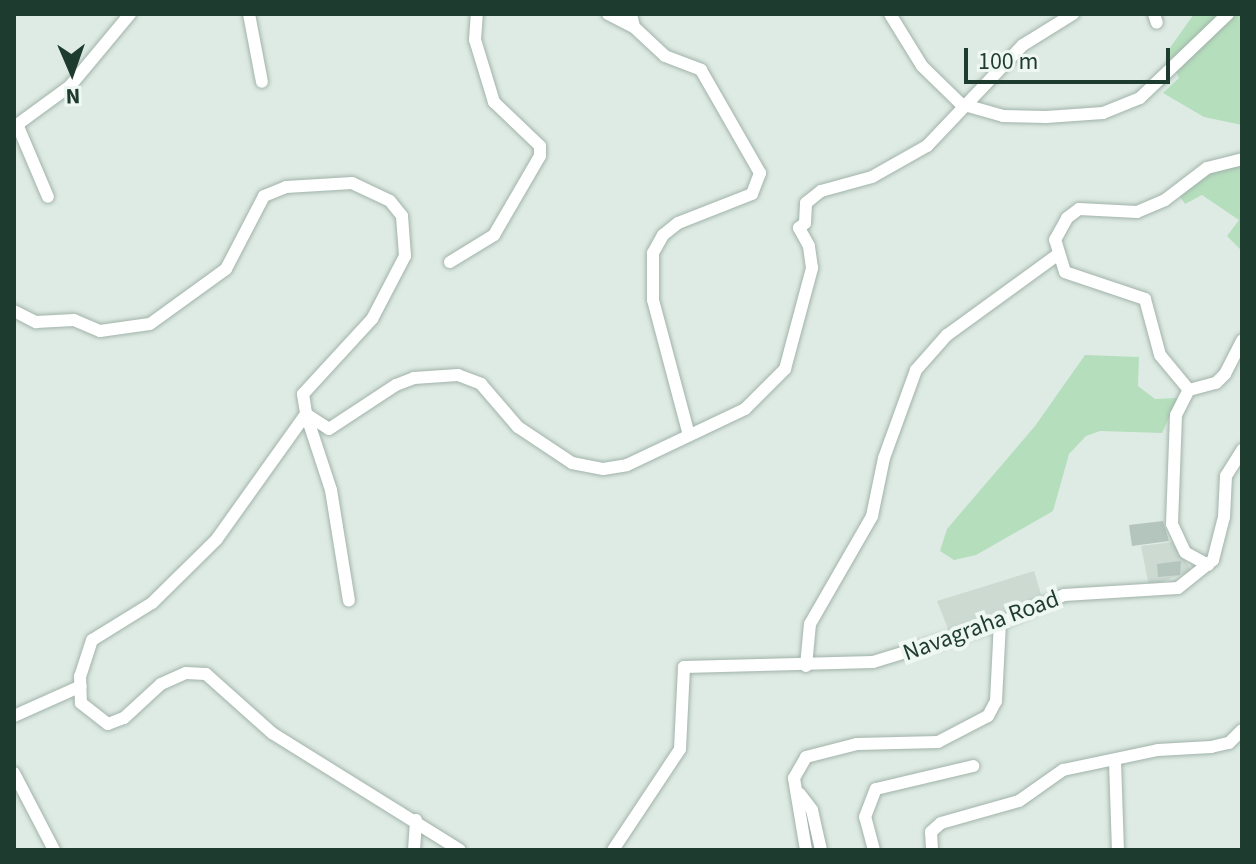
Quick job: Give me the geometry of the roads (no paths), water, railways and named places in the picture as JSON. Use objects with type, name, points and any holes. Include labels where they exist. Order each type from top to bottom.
[{"type":"street","points":[[48,197],[16,125],[70,86],[130,14]]},
{"type":"street","points":[[249,14],[262,82]]},
{"type":"street","points":[[450,262],[494,235],[540,156],[540,146],[494,102],[475,40],[477,14]]},
{"type":"street","points":[[608,14],[633,20],[665,56],[701,70],[760,173],[752,194],[678,223],[663,235],[653,253],[653,300],[688,432]]},
{"type":"street","points":[[890,14],[941,89],[967,106],[1003,116],[1103,113],[1140,98],[1228,14]]},
{"type":"street","points":[[306,414],[329,429],[396,385],[414,378],[458,375],[481,384],[507,416],[540,443],[588,467],[627,465],[688,432],[745,409],[785,369],[812,268],[809,246],[799,228],[805,223],[806,203],[821,191],[872,177],[927,146],[1023,45],[1073,14]]},
{"type":"street","points":[[1189,390],[1160,355],[1145,299],[1128,290],[1072,277],[1057,255],[1055,240],[1067,218],[1079,209],[1137,212],[1165,200],[1207,168],[1242,159]]},
{"type":"street","points":[[17,319],[74,320],[116,332],[150,324],[226,269],[264,196],[286,187],[321,184],[352,183],[372,190],[402,216],[405,256],[372,319],[303,394],[306,414],[331,490],[349,601]]},
{"type":"street","points":[[806,666],[810,624],[872,516],[884,458],[916,370],[947,335],[1057,255]]},
{"type":"street","points":[[1242,340],[1225,374],[1216,383],[1189,390],[1176,415],[1172,524],[1185,552],[1208,565],[1223,524],[1226,476],[1242,450]]},
{"type":"street","points":[[306,414],[217,539],[152,603],[92,640],[81,686],[81,703],[108,724],[124,718],[161,684],[186,673],[206,674],[272,733],[460,850]]},
{"type":"street","name":"Navagraha Road","points":[[613,850],[680,749],[684,667],[806,666],[894,658],[1000,623],[1064,595],[1178,588],[1208,565]]},
{"type":"street","points":[[806,850],[799,792],[794,778],[806,757],[857,744],[938,742],[988,716],[996,701],[1000,623]]},
{"type":"street","points":[[14,716],[81,686]]},
{"type":"street","points":[[932,850],[931,832],[941,823],[1019,801],[1063,770],[1229,743],[1242,730]]},
{"type":"street","points":[[1115,761],[1118,850]]},
{"type":"street","points":[[874,850],[865,817],[876,789],[973,766]]},
{"type":"street","points":[[14,773],[54,850]]},
{"type":"street","points":[[799,792],[812,810],[821,850]]},
{"type":"street","points":[[414,850],[416,820]]}]
